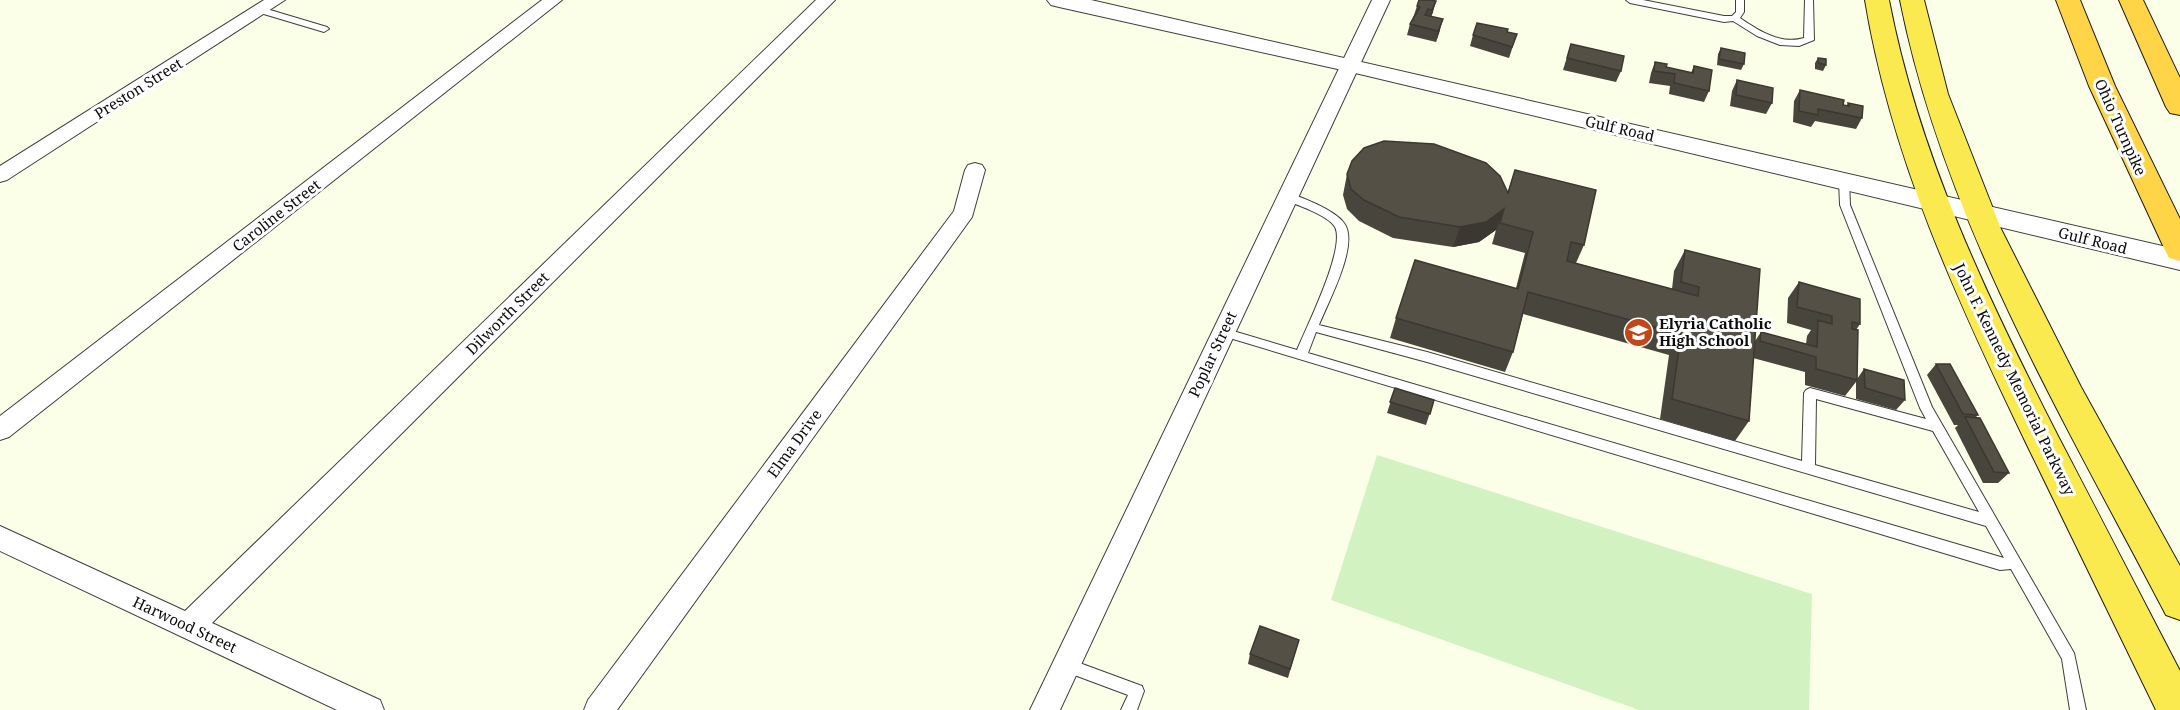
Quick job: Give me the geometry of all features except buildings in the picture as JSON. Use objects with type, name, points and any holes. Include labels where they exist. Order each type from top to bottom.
[{"type":"highway","name":"John F. Kennedy Memorial Parkway","points":[[1877,0],[1891,70],[1934,201],[1982,317],[2178,710]]},
{"type":"highway","points":[[1912,0],[1927,64],[1957,163],[1977,211],[2088,432],[2180,603]]},
{"type":"highway","name":"Ohio Turnpike","points":[[2068,0],[2102,86],[2180,250]]},
{"type":"highway","points":[[2131,0],[2180,108]]},
{"type":"street","name":"Caroline Street","points":[[0,430],[553,0]]},
{"type":"street","name":"Dilworth Street","points":[[189,626],[826,0]]},
{"type":"street","name":"Gulf Road","points":[[1059,0],[1351,65],[1977,211],[2180,261]]},
{"type":"street","name":"Poplar Street","points":[[1045,710],[1286,196],[1381,0]]},
{"type":"street","name":"Preston Street","points":[[0,175],[268,5]]},
{"type":"street","name":"Elma Drive","points":[[599,710],[964,212],[975,170]]},
{"type":"street","name":"Harwood Street","points":[[0,538],[369,710]]},
{"type":"lane","points":[[1630,0],[1724,19],[1735,18],[1751,30],[1770,38],[1798,45],[1809,40],[1809,0]]},
{"type":"lane","points":[[1735,18],[1740,12],[1740,0]]},
{"type":"lane","points":[[268,5],[324,29]]},
{"type":"lane","points":[[1844,180],[1845,205],[1926,408],[2069,657],[2078,710]]},
{"type":"lane","points":[[1286,196],[1329,215],[1340,225],[1344,242],[1337,267],[1301,354]]},
{"type":"lane","points":[[1312,327],[1427,357],[1992,522]]},
{"type":"lane","points":[[1223,332],[2000,564],[2016,563]]},
{"type":"lane","points":[[1808,468],[1809,393],[1937,427]]},
{"type":"lane","points":[[1066,665],[1137,691],[1129,710]]},
{"type":"green space","points":[[1377,455],[1812,594],[1809,710],[1639,710],[1331,600]]},
{"type":"place","name":"Elyria Catholic High School","points":[[1638,332]]}]
